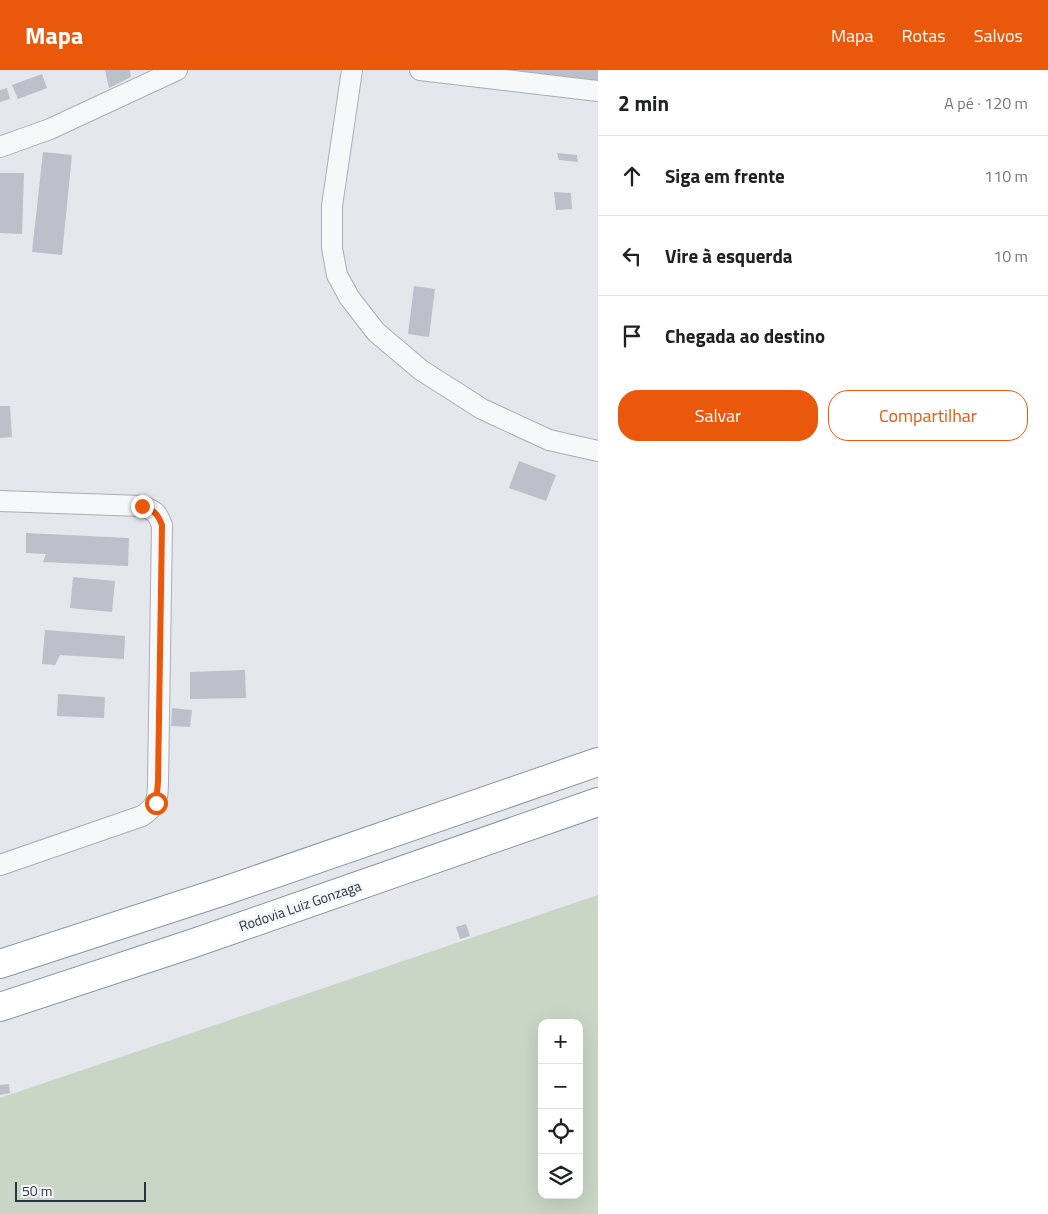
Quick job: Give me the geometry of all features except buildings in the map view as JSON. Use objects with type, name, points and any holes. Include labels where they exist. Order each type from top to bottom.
[{"type":"highway","points":[[0,964],[227,890],[598,762]]},
{"type":"highway","name":"Rodovia Luiz Gonzaga","points":[[0,1007],[194,943],[598,802]]},
{"type":"street","points":[[0,147],[50,129],[177,70]]},
{"type":"street","points":[[352,70],[332,206],[332,248],[337,275],[349,297],[376,332],[421,370],[482,409],[549,440],[598,450]]},
{"type":"street","points":[[420,70],[598,91]]},
{"type":"street","points":[[0,501],[142,506],[158,514],[162,525],[158,782],[156,803],[151,810],[142,816],[0,865]]},
{"type":"green space","points":[[598,895],[598,1214],[0,1214],[0,1098]]},
{"type":"route","points":[[142,506],[158,514],[162,525],[158,792],[156,803]]}]
